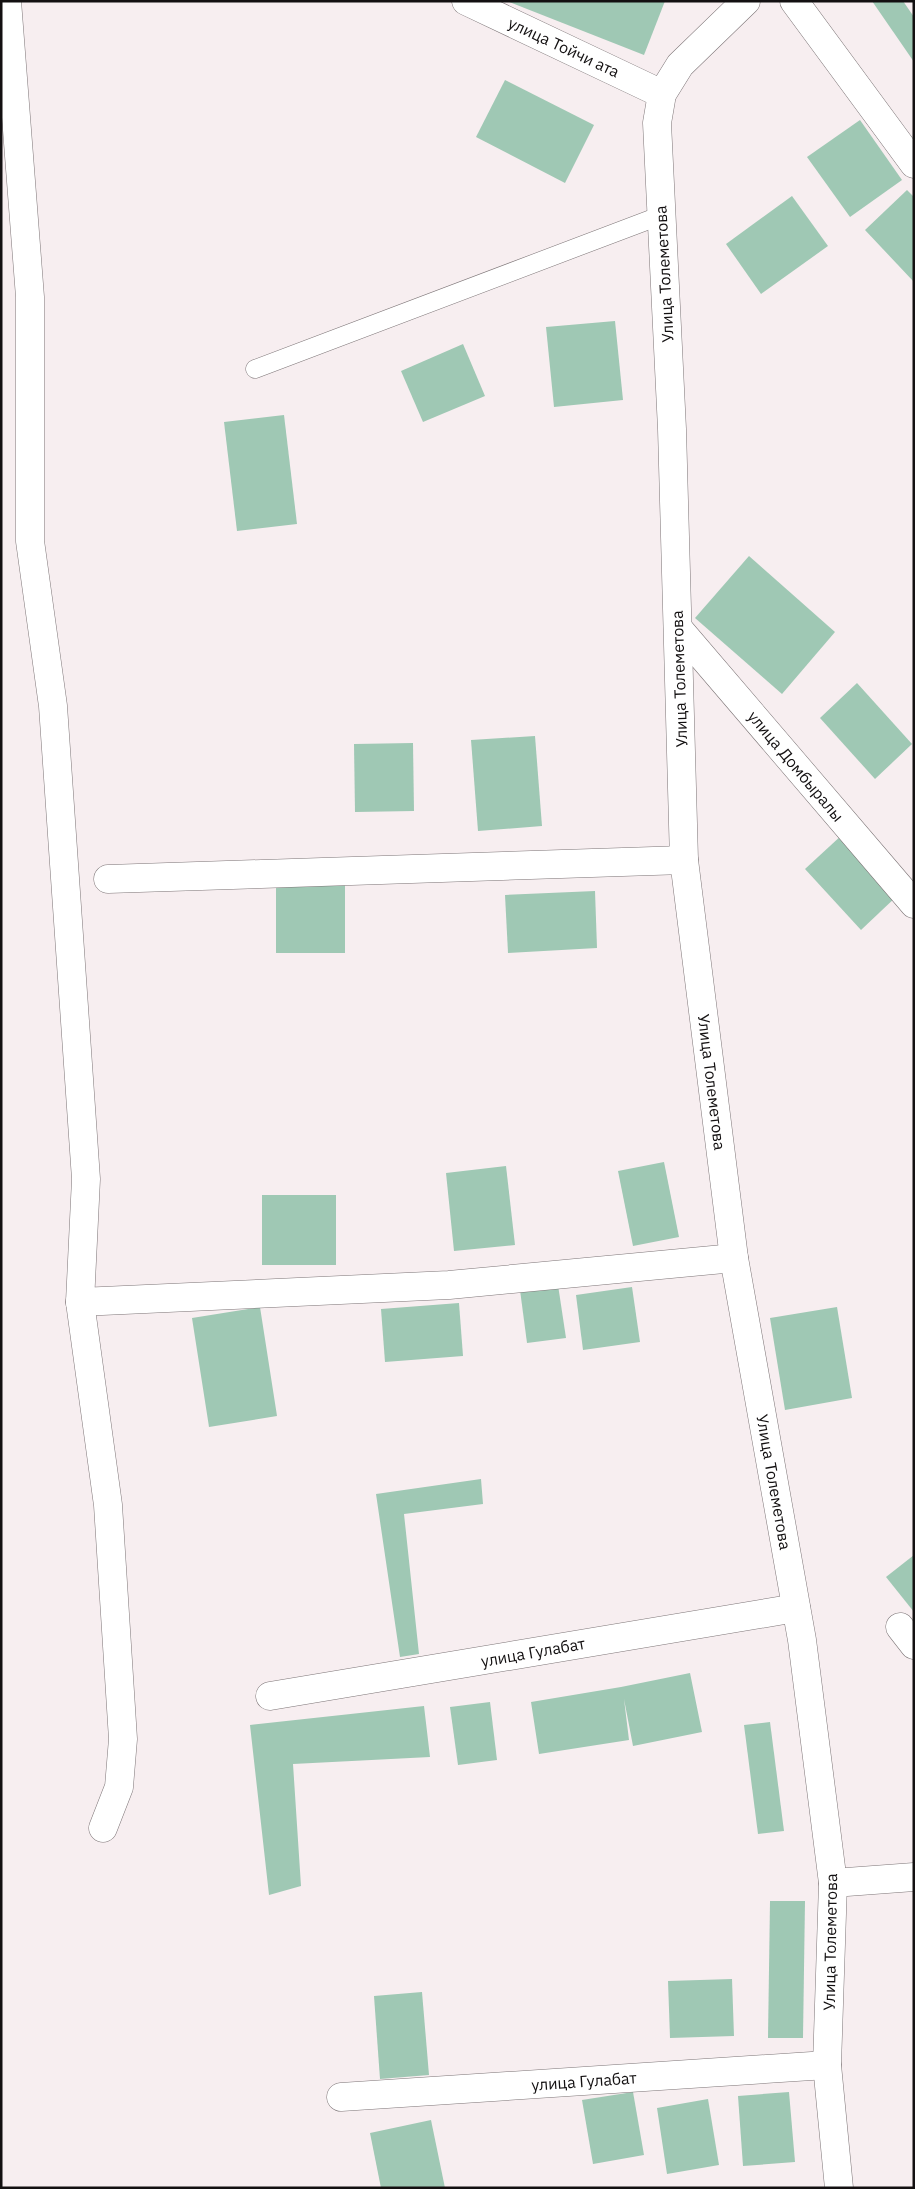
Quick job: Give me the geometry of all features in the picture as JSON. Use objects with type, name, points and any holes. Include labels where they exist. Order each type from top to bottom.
[{"type":"street","points":[[7,1],[30,297],[30,542],[53,706],[86,1179],[80,1302],[108,1505],[123,1739],[119,1787],[103,1828]]},
{"type":"street","name":"улица Тойчи ата","points":[[466,1],[662,94]]},
{"type":"street","name":"Улица Толеметова","points":[[746,1],[680,65],[662,94],[657,123],[672,429],[684,860],[734,1258],[796,1608],[833,1883],[828,2065],[839,2188]]},
{"type":"street","points":[[794,1],[914,164]]},
{"type":"street","name":"улица Домбыралы","points":[[678,628],[914,904]]},
{"type":"street","points":[[108,879],[684,860]]},
{"type":"street","points":[[80,1302],[449,1284],[734,1258]]},
{"type":"street","name":"улица Гулабат","points":[[270,1696],[796,1608]]},
{"type":"street","points":[[833,1883],[914,1877]]},
{"type":"street","name":"улица Гулабат","points":[[341,2097],[828,2065]]},
{"type":"lane","points":[[255,369],[662,215]]},
{"type":"building","points":[[507,1],[665,1],[644,55]]},
{"type":"building","points":[[872,1],[903,1],[914,17],[914,62]]},
{"type":"building","points":[[505,80],[594,125],[565,183],[476,137]]},
{"type":"building","points":[[860,120],[902,180],[850,217],[807,157]]},
{"type":"building","points":[[907,190],[914,197],[914,282],[865,230]]},
{"type":"building","points":[[792,196],[828,246],[761,294],[726,244]]},
{"type":"building","points":[[615,321],[623,400],[554,407],[546,327]]},
{"type":"building","points":[[463,344],[485,396],[423,422],[401,371]]},
{"type":"building","points":[[284,415],[297,524],[237,531],[224,422]]},
{"type":"building","points":[[749,556],[835,632],[782,694],[695,618]]},
{"type":"building","points":[[857,683],[912,744],[875,779],[820,718]]},
{"type":"building","points":[[535,736],[542,826],[478,831],[471,740]]},
{"type":"building","points":[[413,743],[414,811],[355,812],[354,744]]},
{"type":"building","points":[[843,834],[898,895],[861,930],[805,869]]},
{"type":"building","points":[[276,885],[345,885],[345,953],[276,953]]},
{"type":"building","points":[[595,891],[597,948],[508,953],[505,895]]},
{"type":"building","points":[[664,1162],[679,1237],[633,1246],[618,1171]]},
{"type":"building","points":[[506,1166],[515,1245],[454,1251],[446,1173]]},
{"type":"building","points":[[262,1195],[336,1195],[336,1265],[262,1265]]},
{"type":"building","points":[[558,1285],[566,1338],[527,1343],[520,1290]]},
{"type":"building","points":[[632,1287],[640,1342],[583,1350],[576,1295]]},
{"type":"building","points":[[459,1303],[463,1356],[385,1362],[381,1309]]},
{"type":"building","points":[[260,1307],[277,1416],[209,1427],[192,1318]]},
{"type":"building","points":[[837,1307],[852,1398],[785,1410],[770,1318]]},
{"type":"building","points":[[481,1479],[483,1504],[404,1514],[419,1654],[400,1657],[376,1494]]},
{"type":"building","points":[[914,1555],[914,1612],[886,1577]]},
{"type":"building","points":[[690,1673],[702,1732],[633,1746],[624,1699],[629,1740],[539,1754],[531,1702]]},
{"type":"building","points":[[490,1702],[497,1760],[458,1765],[450,1707]]},
{"type":"building","points":[[424,1706],[430,1757],[293,1764],[301,1886],[269,1895],[250,1725]]},
{"type":"building","points":[[770,1722],[784,1831],[758,1834],[744,1725]]},
{"type":"building","points":[[770,1901],[805,1901],[803,2038],[768,2038]]},
{"type":"building","points":[[732,1979],[734,2036],[670,2038],[668,1981]]},
{"type":"building","points":[[422,1992],[429,2075],[380,2079],[374,1996]]},
{"type":"building","points":[[633,2092],[644,2155],[593,2164],[582,2100]]},
{"type":"building","points":[[789,2092],[795,2162],[743,2166],[738,2096]]},
{"type":"building","points":[[708,2099],[719,2165],[667,2174],[657,2108]]},
{"type":"building","points":[[431,2120],[445,2188],[381,2188],[370,2133]]}]
